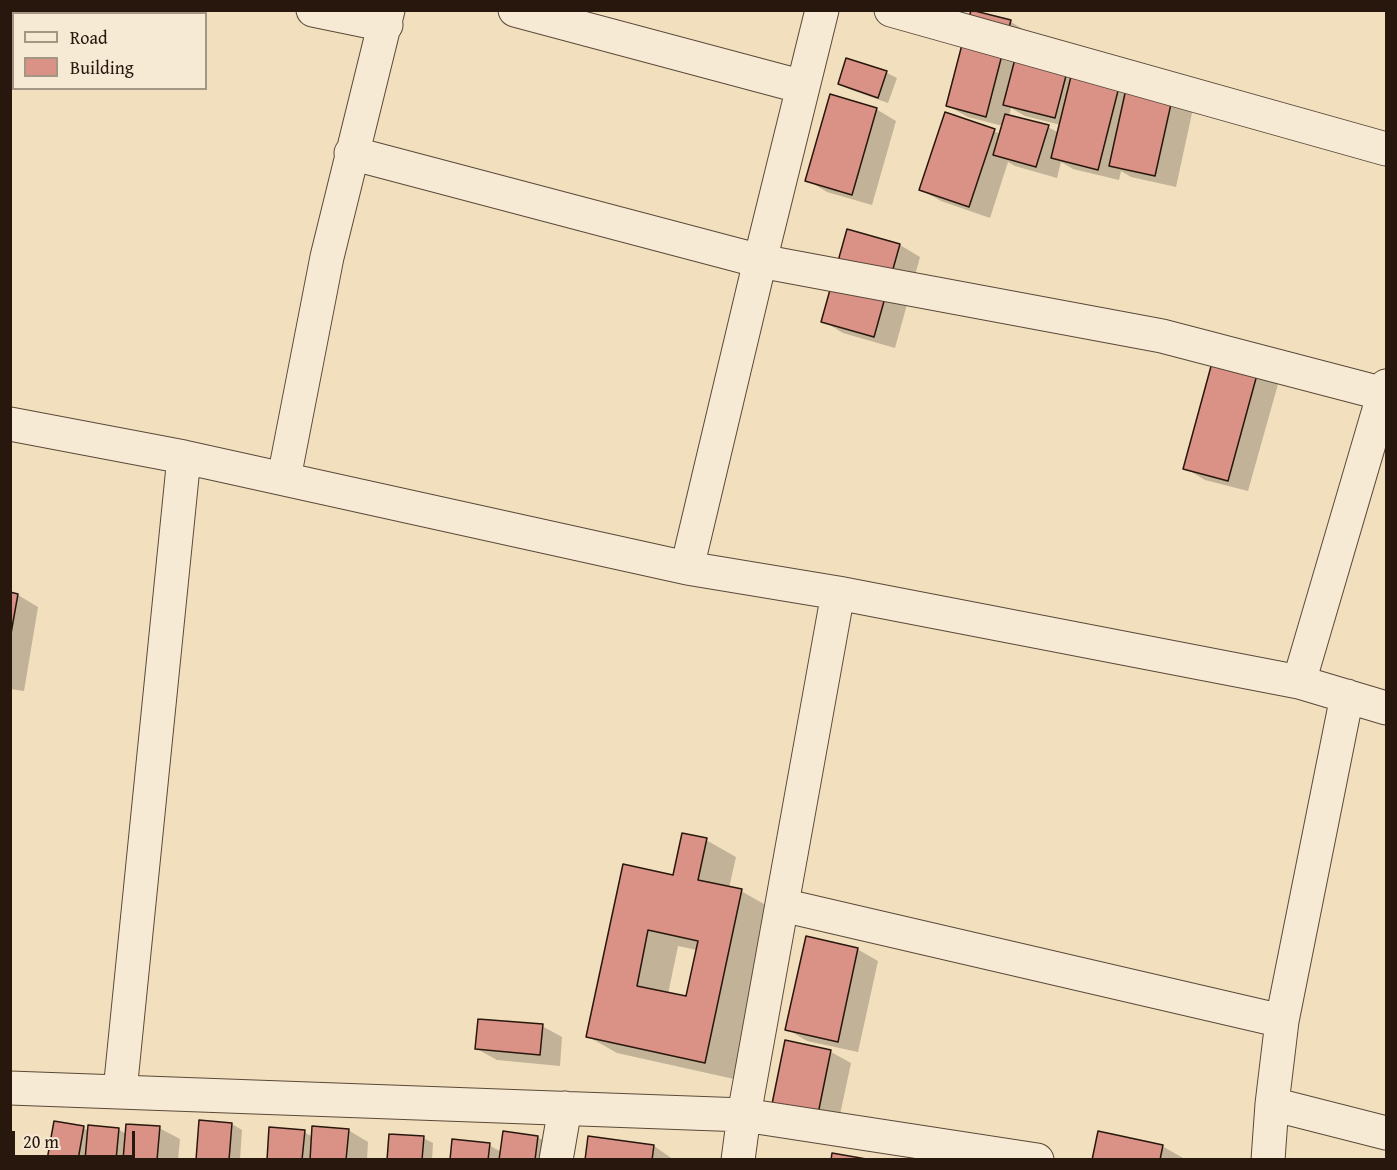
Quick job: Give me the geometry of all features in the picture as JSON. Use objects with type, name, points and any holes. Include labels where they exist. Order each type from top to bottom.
[{"type":"street","points":[[284,478],[327,257],[351,153],[387,18],[313,10]]},
{"type":"street","points":[[515,10],[803,87]]},
{"type":"street","points":[[687,568],[822,10]]},
{"type":"street","points":[[891,10],[1386,149]]},
{"type":"street","points":[[351,153],[760,261],[1162,336],[1385,390],[1299,682]]},
{"type":"street","points":[[10,424],[184,456],[687,568],[838,593],[1299,682],[1386,708]]},
{"type":"street","points":[[120,1091],[184,456]]},
{"type":"street","points":[[738,1160],[744,1115],[838,593]]},
{"type":"street","points":[[1268,1160],[1282,1021],[1347,696]]},
{"type":"street","points":[[782,905],[1282,1021]]},
{"type":"street","points":[[10,1088],[744,1115],[902,1149],[1037,1160]]},
{"type":"street","points":[[1272,1104],[1386,1133]]},
{"type":"street","points":[[556,1160],[565,1108]]},
{"type":"building","points":[[971,10],[1011,20],[986,117],[946,106]]},
{"type":"building","points":[[1022,32],[1074,45],[1055,118],[1003,105]]},
{"type":"building","points":[[846,58],[887,71],[878,98],[838,84]]},
{"type":"building","points":[[1074,64],[1122,75],[1098,170],[1051,158]]},
{"type":"building","points":[[1131,66],[1177,77],[1155,176],[1109,166]]},
{"type":"building","points":[[830,94],[877,108],[852,195],[805,181]]},
{"type":"building","points":[[945,112],[995,129],[969,207],[919,190]]},
{"type":"building","points":[[1005,114],[1049,125],[1036,167],[993,155]]},
{"type":"building","points":[[847,229],[900,244],[874,337],[821,322]]},
{"type":"building","points":[[1213,359],[1258,371],[1228,481],[1183,469]]},
{"type":"building","points":[[10,592],[18,594],[10,639]]},
{"type":"building","points":[[682,833],[707,838],[698,880],[742,889],[705,1063],[586,1037],[623,864],[673,875]],"holes":[[[648,930],[698,941],[686,996],[637,986]]]},
{"type":"building","points":[[806,936],[858,948],[838,1042],[785,1030]]},
{"type":"building","points":[[478,1019],[543,1024],[540,1055],[475,1049]]},
{"type":"building","points":[[785,1040],[831,1050],[818,1114],[772,1104]]},
{"type":"building","points":[[199,1120],[232,1123],[229,1160],[196,1160]]},
{"type":"building","points":[[54,1121],[84,1126],[78,1160],[47,1160]]},
{"type":"building","points":[[126,1124],[160,1126],[157,1160],[123,1160]]},
{"type":"building","points":[[88,1125],[119,1128],[116,1160],[85,1160]]},
{"type":"building","points":[[312,1126],[349,1129],[346,1160],[310,1160]]},
{"type":"building","points":[[269,1127],[305,1130],[302,1160],[267,1160]]},
{"type":"building","points":[[503,1131],[538,1136],[535,1160],[499,1160]]},
{"type":"building","points":[[1098,1131],[1163,1145],[1160,1160],[1092,1160]]},
{"type":"building","points":[[389,1134],[424,1136],[422,1160],[387,1160]]},
{"type":"building","points":[[588,1136],[654,1145],[652,1160],[585,1160]]},
{"type":"building","points":[[452,1139],[490,1143],[488,1160],[450,1160]]},
{"type":"building","points":[[832,1153],[872,1160],[831,1160]]}]
